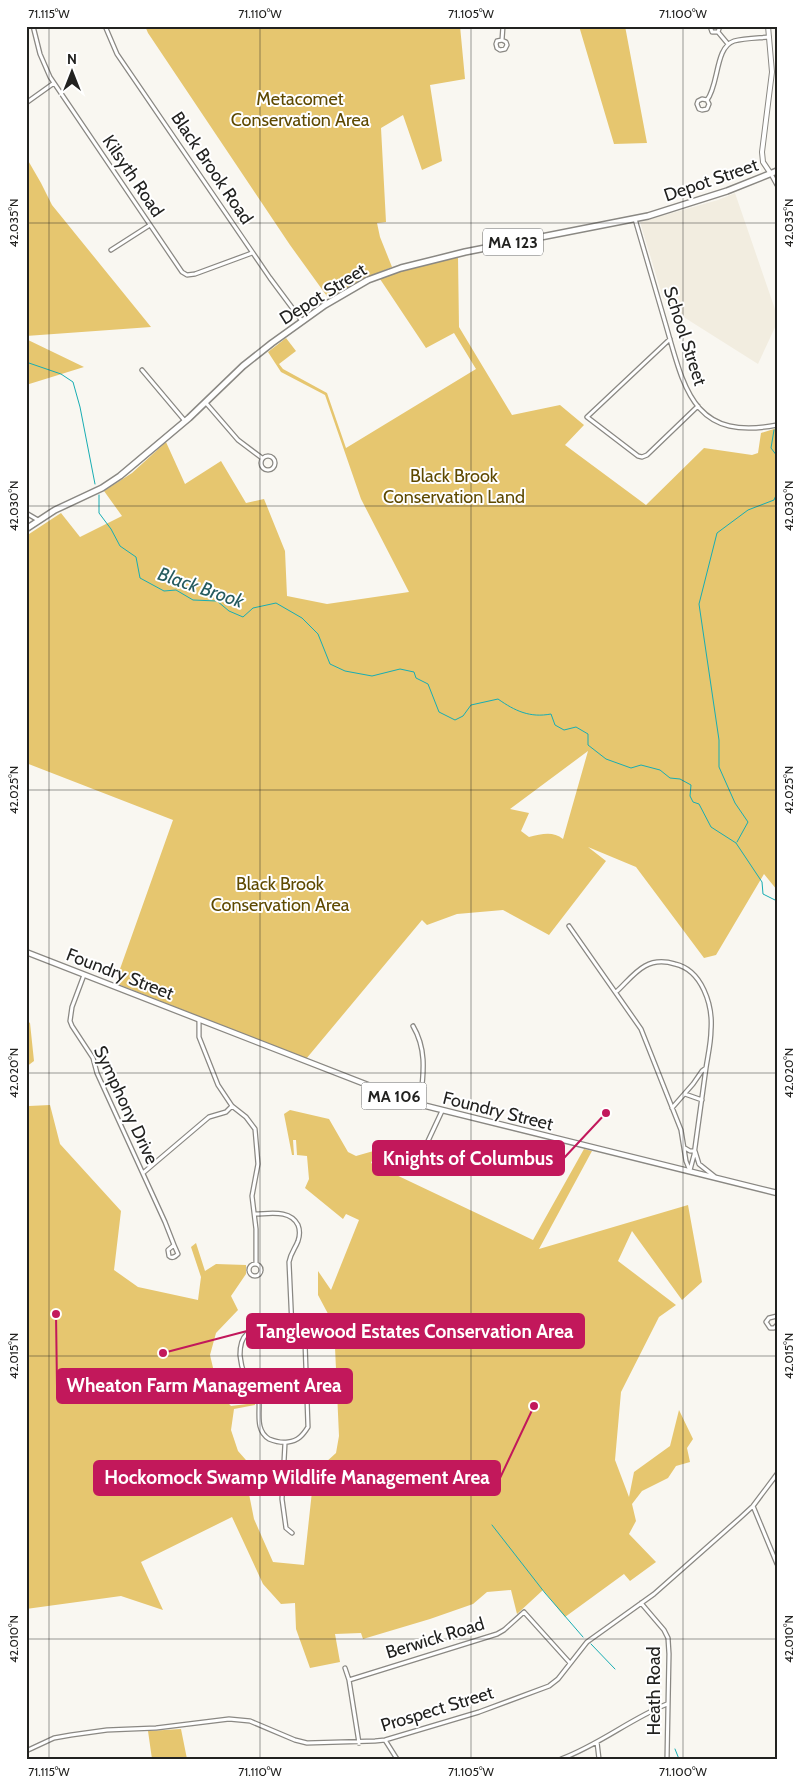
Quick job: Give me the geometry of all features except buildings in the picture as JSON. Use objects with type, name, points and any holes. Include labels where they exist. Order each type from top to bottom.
[{"type":"highway","name":"Depot Street","points":[[26,529],[55,510],[116,479],[185,421],[243,366],[302,321],[362,283],[396,270],[507,243],[635,219],[694,203],[777,171]]},
{"type":"main road","points":[[768,26],[772,72],[762,152],[763,162],[771,174]]},
{"type":"main road","name":"Foundry Street","points":[[26,952],[414,1103],[777,1193]]},
{"type":"street","name":"Kilsyth Road","points":[[33,26],[43,62],[54,83],[178,267],[186,274],[195,274],[252,253]]},
{"type":"street","name":"Black Brook Road","points":[[104,26],[117,54],[252,253],[302,321]]},
{"type":"street","points":[[502,40],[503,26]]},
{"type":"street","points":[[710,26],[712,32],[718,32]]},
{"type":"street","points":[[718,32],[720,26]]},
{"type":"street","points":[[718,32],[728,44]]},
{"type":"street","points":[[707,100],[713,92],[722,51],[728,44],[737,40],[770,37]]},
{"type":"street","points":[[26,102],[54,83]]},
{"type":"street","points":[[771,174],[777,185]]},
{"type":"street","name":"School Street","points":[[635,219],[683,382],[689,394],[698,406],[712,418],[734,427],[752,429],[777,425]]},
{"type":"street","points":[[111,250],[150,225]]},
{"type":"street","points":[[670,339],[587,417],[638,456],[642,457],[698,406]]},
{"type":"street","points":[[142,370],[185,421]]},
{"type":"street","points":[[206,402],[238,440],[262,458]]},
{"type":"street","points":[[269,456],[273,458],[274,466],[269,469],[263,467],[262,458],[269,456]]},
{"type":"street","points":[[26,512],[39,521]]},
{"type":"street","points":[[569,926],[642,1029],[683,1136],[686,1161],[690,1171]]},
{"type":"street","points":[[616,992],[642,968],[653,963],[664,962],[677,964],[690,971],[697,978],[703,989],[712,1028],[695,1151],[690,1171]]},
{"type":"street","name":"Symphony Drive","points":[[84,975],[72,1007],[70,1021],[92,1058],[174,1245]]},
{"type":"street","points":[[199,1020],[201,1044],[218,1085],[232,1106],[246,1117],[255,1129],[258,1164],[252,1196],[252,1210],[255,1214],[256,1264]]},
{"type":"street","points":[[413,1026],[420,1037],[423,1055],[421,1094],[424,1106]]},
{"type":"street","points":[[672,1108],[706,1068]]},
{"type":"street","points":[[414,1103],[421,1094]]},
{"type":"street","points":[[685,1094],[702,1100]]},
{"type":"street","points":[[142,1173],[209,1117],[226,1112],[232,1106]]},
{"type":"street","points":[[421,1156],[442,1111]]},
{"type":"street","points":[[685,1148],[689,1151],[695,1151]]},
{"type":"street","points":[[695,1151],[701,1166],[716,1178]]},
{"type":"street","points":[[255,1214],[286,1214],[298,1225],[299,1239],[291,1252],[289,1262],[292,1328]]},
{"type":"street","points":[[777,1316],[769,1318],[766,1323],[770,1328],[777,1325]]},
{"type":"street","points":[[256,1328],[292,1328],[305,1342],[308,1427],[301,1437],[285,1443],[272,1440],[261,1431],[258,1393],[241,1363],[240,1344],[242,1338],[256,1328]]},
{"type":"street","points":[[285,1443],[282,1499],[286,1528],[292,1533]]},
{"type":"street","name":"Prospect Street","points":[[26,1751],[54,1738],[71,1735],[116,1729],[156,1728],[229,1718],[250,1721],[295,1740],[307,1743],[385,1740],[479,1712],[538,1691],[558,1679],[587,1642],[667,1584],[753,1506],[777,1474]]},
{"type":"street","points":[[753,1506],[777,1564]]},
{"type":"street","name":"Heath Road","points":[[641,1603],[664,1630],[668,1638],[667,1759]]},
{"type":"street","name":"Berwick Road","points":[[349,1680],[499,1633],[524,1612],[570,1663]]},
{"type":"street","points":[[345,1668],[349,1680],[359,1742]]},
{"type":"street","points":[[561,1759],[667,1704]]},
{"type":"street","points":[[385,1740],[396,1759]]},
{"type":"street","points":[[597,1742],[599,1759]]},
{"type":"shaded area","points":[[735,193],[777,315],[777,323],[758,364],[682,316],[663,298],[640,222],[718,200]]},
{"type":"green space","name":"Metacomet Conservation Area","points":[[145,26],[460,26],[465,79],[430,85],[442,161],[422,170],[403,115],[381,128],[386,222],[377,223],[380,237],[392,267],[361,280],[329,299],[290,245]]},
{"type":"green space","points":[[579,26],[625,26],[647,143],[614,144]]},
{"type":"green space","points":[[26,157],[52,205],[151,327],[26,336]]},
{"type":"green space","points":[[458,257],[459,327],[512,415],[560,405],[584,425],[565,445],[646,505],[704,448],[752,455],[758,453],[761,433],[777,428],[777,890],[764,874],[716,955],[704,958],[636,867],[588,847],[606,861],[549,935],[503,910],[457,914],[427,925],[422,920],[306,1059],[115,983],[173,820],[26,763],[26,536],[61,513],[80,537],[122,516],[104,491],[132,473],[166,442],[185,484],[221,461],[246,503],[264,499],[285,551],[287,596],[327,604],[409,592],[361,499],[325,395],[281,372],[268,352],[286,338],[296,351],[279,364],[283,369],[327,393],[346,448],[476,369],[454,333],[426,348],[380,279],[393,273]],"holes":[[[588,751],[563,839],[551,834],[529,837],[521,831],[529,813],[510,809]]]},
{"type":"green space","points":[[26,339],[84,367],[26,385]]},
{"type":"green space","points":[[26,1020],[30,1023],[34,1061],[26,1067]]},
{"type":"green space","points":[[26,1077],[29,1106],[50,1105],[60,1144],[121,1211],[114,1270],[138,1287],[198,1300],[201,1277],[191,1247],[196,1243],[205,1271],[216,1264],[246,1265],[246,1274],[231,1296],[238,1310],[216,1333],[210,1355],[219,1393],[231,1406],[255,1403],[255,1405],[234,1409],[231,1430],[238,1451],[253,1468],[247,1484],[254,1519],[273,1562],[304,1565],[314,1473],[336,1453],[339,1436],[334,1325],[318,1295],[318,1271],[331,1290],[359,1220],[346,1214],[343,1219],[305,1188],[309,1179],[307,1156],[297,1155],[296,1140],[293,1140],[294,1155],[292,1155],[284,1114],[290,1110],[329,1119],[348,1152],[356,1156],[377,1150],[371,1163],[533,1240],[584,1149],[592,1151],[539,1249],[688,1205],[702,1282],[682,1300],[632,1231],[618,1261],[676,1305],[659,1317],[621,1392],[615,1460],[629,1497],[634,1472],[670,1446],[679,1410],[693,1439],[687,1448],[690,1462],[676,1466],[668,1478],[642,1491],[632,1504],[636,1521],[629,1534],[656,1562],[630,1581],[624,1574],[565,1617],[543,1590],[517,1614],[511,1590],[487,1592],[473,1604],[363,1639],[361,1633],[335,1634],[340,1662],[310,1668],[296,1629],[295,1603],[281,1604],[263,1584],[232,1517],[141,1562],[163,1610],[121,1596],[26,1609]]},
{"type":"green space","points":[[181,1729],[187,1759],[152,1759],[148,1731]]},
{"type":"waterway","name":"Black Brook","points":[[26,362],[61,374],[73,382],[80,407],[95,484]]},
{"type":"waterway","points":[[774,430],[771,448],[777,456]]},
{"type":"waterway","points":[[737,842],[748,822],[735,803],[719,767],[719,740],[699,604],[717,533],[748,510],[774,500],[777,493]]},
{"type":"waterway","name":"Black Brook","points":[[99,495],[99,513],[111,529],[120,546],[136,557],[140,578],[164,591],[176,590],[193,600],[217,601],[229,611],[243,617],[253,608],[276,603],[302,618],[318,634],[330,664],[345,671],[372,676],[400,669],[414,672],[416,678],[428,684],[439,712],[455,720],[463,716],[471,705],[498,699],[510,707],[529,714],[551,714],[555,725],[564,730],[576,727],[588,734],[588,745],[606,759],[631,768],[641,765],[660,770],[670,778],[680,779],[691,785],[690,796],[693,802],[699,804],[711,827],[736,843],[762,882],[763,894],[777,901]]},
{"type":"waterway","points":[[492,1525],[545,1593],[583,1637]]},
{"type":"waterway","points":[[591,1644],[615,1669]]},
{"type":"waterway","points":[[675,1749],[679,1759]]},
{"type":"place","name":"Knights of Columbus","points":[[606,1113]]},
{"type":"place","name":"Wheaton Farm Management Area","points":[[56,1314]]},
{"type":"place","name":"Tanglewood Estates Conservation Area","points":[[163,1353]]},
{"type":"place","name":"Hockomock Swamp Wildlife Management Area","points":[[534,1406]]},
{"type":"park label","name":"Black Brook Conservation Land","points":[[454,486]]},
{"type":"park label","name":"Black Brook Conservation Area","points":[[280,894]]}]
